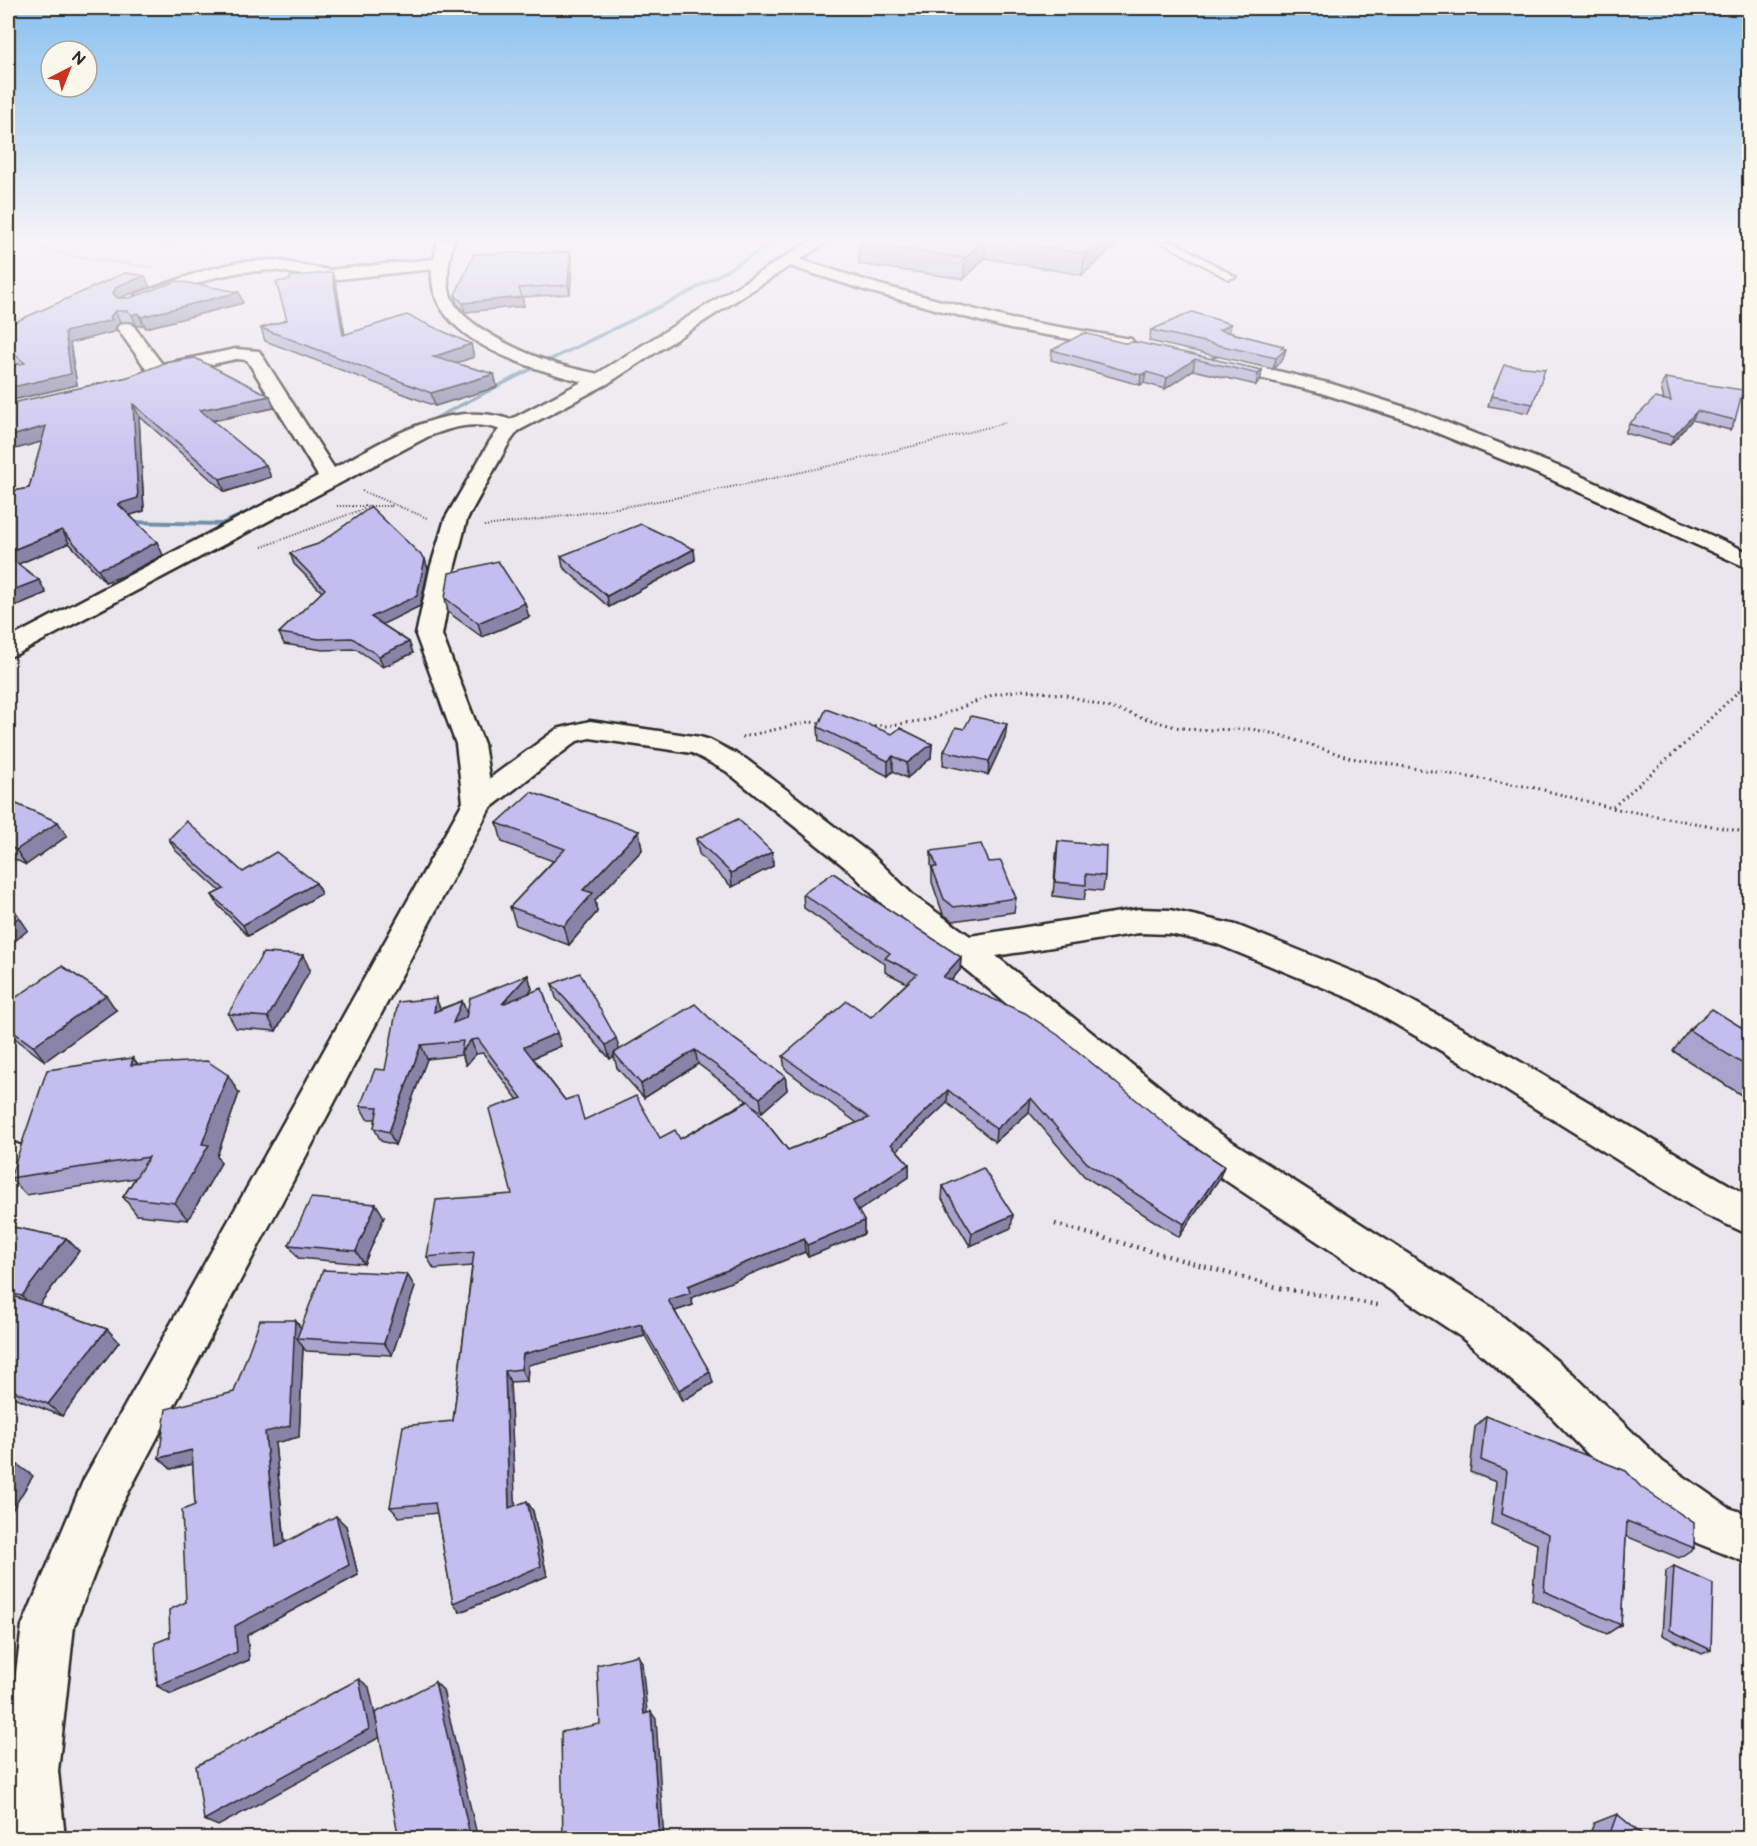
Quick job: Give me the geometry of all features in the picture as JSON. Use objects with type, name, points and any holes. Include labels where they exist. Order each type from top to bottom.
[{"type":"street","points":[[468,326],[539,365],[600,380]]},
{"type":"street","points":[[478,802],[470,744],[429,635],[442,569],[456,519],[500,441],[512,427],[600,380],[686,326]]},
{"type":"street","points":[[1023,326],[1146,347]]},
{"type":"street","points":[[126,328],[149,373],[236,354],[254,355],[320,465],[331,478]]},
{"type":"street","points":[[1206,360],[1359,398],[1430,422],[1642,512],[1749,562]]},
{"type":"street","points":[[8,649],[218,536],[411,437],[453,421],[482,418],[512,427]]},
{"type":"street","points":[[37,1839],[30,1771],[48,1626],[101,1496],[478,802],[567,735],[590,729],[700,746],[736,765],[862,864],[903,905],[964,949],[1197,1140],[1476,1322],[1557,1390],[1646,1479],[1714,1526],[1749,1540]]},
{"type":"street","points":[[964,949],[1139,921],[1170,922],[1224,934],[1366,991],[1482,1057],[1718,1201],[1749,1217]]},
{"type":"path","points":[[331,478],[453,528],[543,521],[733,489],[1005,423]]},
{"type":"path","points":[[1612,808],[1680,748],[1749,681]]},
{"type":"path","points":[[853,724],[887,726],[932,719],[995,694],[1025,690],[1066,695],[1176,727],[1199,730],[1252,729],[1280,735],[1351,758],[1536,788],[1612,808],[1749,833]]},
{"type":"path","points":[[700,746],[808,722],[831,723]]},
{"type":"path","points":[[1055,1224],[1280,1288],[1389,1307]]},
{"type":"building","points":[[8,326],[88,326],[65,332],[71,374],[8,388],[8,366],[25,363],[8,349]]},
{"type":"building","points":[[341,326],[343,335],[371,326],[432,326],[471,344],[433,357],[494,374],[431,393],[261,328]]},
{"type":"building","points":[[1160,326],[1227,326],[1219,330],[1283,346],[1281,348],[1286,349],[1276,358],[1151,330]]},
{"type":"building","points":[[1084,333],[1262,370],[1258,374],[1195,359],[1167,378],[1146,372],[1141,375],[1052,350]]},
{"type":"building","points":[[195,358],[270,396],[200,410],[266,465],[220,479],[133,404],[138,498],[118,504],[157,542],[116,563],[98,569],[62,530],[8,552],[8,492],[29,488],[46,426],[8,437],[8,404],[128,377],[165,363]]},
{"type":"building","points":[[1504,365],[1545,369],[1533,404],[1491,396]]},
{"type":"building","points":[[1665,378],[1743,390],[1735,420],[1697,411],[1674,436],[1629,424],[1655,398],[1671,401]]},
{"type":"building","points":[[371,507],[425,559],[417,596],[371,617],[409,642],[379,656],[352,638],[319,639],[279,633],[325,589],[290,553],[318,544]]},
{"type":"building","points":[[641,524],[694,549],[607,596],[561,556]]},
{"type":"building","points":[[8,556],[39,580],[8,592]]},
{"type":"building","points":[[498,561],[525,603],[478,623],[445,598],[449,573]]},
{"type":"building","points":[[826,709],[892,734],[900,728],[932,744],[907,763],[893,756],[888,761],[818,727]]},
{"type":"building","points":[[971,716],[1007,724],[989,761],[944,751],[956,727],[964,729]]},
{"type":"building","points":[[531,792],[639,831],[583,890],[593,893],[564,926],[510,907],[565,849],[497,823]]},
{"type":"building","points":[[12,802],[58,822],[16,850],[8,846],[8,805]]},
{"type":"building","points":[[738,819],[772,852],[731,873],[696,839]]},
{"type":"building","points":[[186,821],[243,872],[276,852],[316,883],[243,925],[212,895],[224,889],[169,839]]},
{"type":"building","points":[[1058,841],[1106,846],[1105,876],[1086,874],[1086,885],[1055,882]]},
{"type":"building","points":[[981,844],[989,862],[1001,861],[1016,898],[954,907],[944,899],[932,867],[937,867],[931,851]]},
{"type":"building","points":[[833,873],[961,957],[943,977],[1025,1013],[1058,1035],[1186,1141],[1224,1166],[1184,1224],[1087,1163],[1031,1098],[996,1129],[948,1090],[891,1144],[909,1164],[853,1201],[864,1221],[807,1245],[804,1239],[688,1286],[690,1293],[668,1300],[710,1372],[679,1390],[641,1324],[523,1354],[521,1369],[505,1371],[509,1508],[527,1501],[541,1566],[453,1603],[435,1503],[390,1507],[403,1426],[453,1421],[474,1252],[427,1257],[436,1200],[512,1194],[489,1109],[522,1098],[478,1039],[471,1040],[461,1052],[463,1041],[421,1045],[389,1132],[374,1128],[378,1107],[360,1106],[375,1069],[385,1070],[398,1002],[436,998],[434,1012],[462,1001],[453,1023],[466,1018],[470,998],[528,975],[502,1004],[542,988],[557,1033],[524,1047],[565,1100],[577,1096],[584,1120],[636,1096],[660,1138],[675,1130],[680,1139],[749,1101],[788,1150],[869,1118],[783,1056],[847,1001],[871,1017],[917,974],[885,958],[890,953],[803,894]]},
{"type":"building","points":[[11,905],[19,917],[8,926],[8,907]]},
{"type":"building","points":[[263,953],[303,955],[268,1017],[228,1014]]},
{"type":"building","points":[[62,966],[106,995],[33,1046],[8,1028],[8,1003]]},
{"type":"building","points":[[580,973],[616,1038],[606,1045],[552,984]]},
{"type":"building","points":[[695,1004],[722,1030],[785,1076],[760,1098],[695,1050],[641,1084],[614,1053]]},
{"type":"building","points":[[1712,1009],[1749,1032],[1749,1068],[1689,1030]]},
{"type":"building","points":[[133,1058],[131,1065],[207,1061],[228,1075],[202,1144],[209,1145],[175,1203],[123,1197],[149,1157],[10,1178],[47,1070]]},
{"type":"building","points":[[983,1168],[1013,1215],[972,1233],[943,1186]]},
{"type":"building","points":[[311,1198],[376,1204],[356,1251],[289,1245]]},
{"type":"building","points":[[8,1226],[66,1238],[22,1296],[8,1293]]},
{"type":"building","points":[[323,1270],[407,1274],[384,1343],[297,1338]]},
{"type":"building","points":[[16,1297],[107,1329],[48,1404],[8,1389],[8,1306]]},
{"type":"building","points":[[260,1320],[295,1320],[290,1426],[265,1432],[276,1547],[336,1516],[349,1565],[235,1626],[237,1652],[157,1686],[155,1643],[170,1637],[169,1610],[186,1602],[182,1510],[195,1505],[192,1450],[159,1458],[166,1409],[234,1392]]},
{"type":"building","points":[[1486,1416],[1626,1471],[1641,1487],[1694,1523],[1694,1548],[1627,1521],[1621,1625],[1544,1591],[1549,1534],[1502,1514],[1507,1471],[1481,1460]]},
{"type":"building","points":[[8,1463],[18,1465],[8,1482]]},
{"type":"building","points":[[1674,1566],[1713,1584],[1711,1650],[1670,1630]]},
{"type":"building","points":[[638,1655],[644,1714],[651,1712],[660,1839],[563,1839],[561,1732],[600,1724],[597,1665]]},
{"type":"building","points":[[359,1679],[369,1729],[204,1820],[196,1766]]},
{"type":"building","points":[[435,1682],[470,1835],[464,1839],[399,1839],[375,1713]]},
{"type":"building","points":[[1617,1814],[1647,1839],[1608,1839]]},
{"type":"waterway","points":[[414,429],[619,326]]},
{"type":"waterway","points":[[125,522],[222,524],[264,505]]}]
